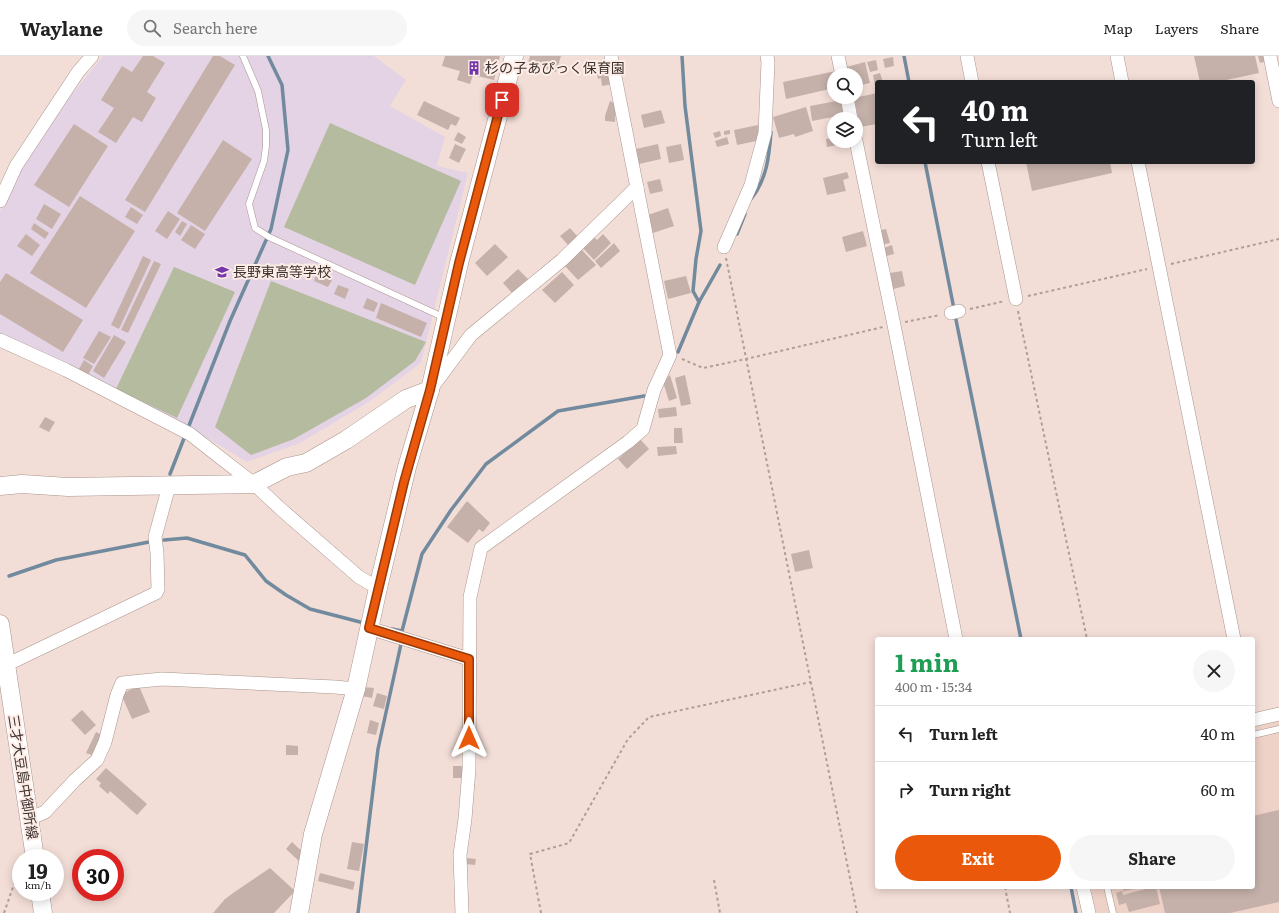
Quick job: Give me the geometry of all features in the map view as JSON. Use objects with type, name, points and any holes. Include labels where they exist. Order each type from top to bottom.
[{"type":"street","points":[[0,201],[16,166],[78,72],[92,56]]},
{"type":"street","points":[[300,913],[313,834],[356,689],[407,467],[430,390],[459,263],[514,56]]},
{"type":"street","points":[[462,913],[460,855],[469,770],[470,597],[481,548],[628,442],[643,429],[654,390],[670,354],[611,56]]},
{"type":"street","points":[[724,247],[751,185],[765,133],[767,56]]},
{"type":"street","points":[[838,56],[841,68]]},
{"type":"street","points":[[967,56],[972,80]]},
{"type":"street","points":[[1116,56],[1122,80]]},
{"type":"street","points":[[1270,56],[1279,102]]},
{"type":"street","points":[[857,148],[956,637]]},
{"type":"street","points":[[988,164],[1016,298]]},
{"type":"street","points":[[1138,164],[1234,637]]},
{"type":"street","points":[[0,486],[22,484],[68,488],[254,484],[287,467],[306,463],[346,440],[406,399],[430,390],[471,335],[562,260],[637,187]]},
{"type":"street","points":[[0,340],[66,370],[187,432],[254,484],[343,564],[359,577],[378,588]]},
{"type":"street","points":[[6,665],[156,593],[158,589],[155,537],[169,486]]},
{"type":"street","name":"三才大豆島中御所線","points":[[0,624],[34,849]]},
{"type":"street","points":[[369,628],[469,659]]},
{"type":"street","points":[[29,819],[45,812],[75,780],[97,760],[105,742],[116,695],[122,682],[162,679],[356,689]]},
{"type":"street","points":[[1255,720],[1279,714]]},
{"type":"street","points":[[1083,889],[1089,913]]},
{"type":"street","points":[[41,901],[43,913]]},
{"type":"lane","points":[[243,56],[258,91],[266,130],[264,161],[249,204],[255,228],[267,236],[446,318]]},
{"type":"lane","points":[[1255,735],[1279,729]]},
{"type":"lane","points":[[1107,889],[1113,913]]},
{"type":"path","points":[[670,354],[703,368],[894,324],[955,312],[1279,240]]},
{"type":"path","points":[[724,247],[857,913]]},
{"type":"path","points":[[1016,298],[1087,637]]},
{"type":"path","points":[[541,913],[530,854],[569,843],[628,739],[649,717],[811,682]]},
{"type":"path","points":[[714,880],[720,913]]},
{"type":"path","points":[[1005,889],[1010,913]]},
{"type":"path","points":[[4,913],[12,890]]},
{"type":"shaded area","name":"長野東高等学校","points":[[103,56],[374,56],[406,80],[390,106],[445,137],[437,166],[468,173],[421,363],[367,403],[300,443],[247,462],[194,430],[0,334],[0,211],[20,168],[62,106]]},
{"type":"shaded area","points":[[1279,719],[1279,913],[1096,913],[1091,889],[1255,889],[1255,724]]},
{"type":"green space","points":[[330,123],[461,181],[415,285],[284,227]]},
{"type":"green space","points":[[174,267],[235,292],[177,418],[116,389]]},
{"type":"green space","points":[[271,281],[426,342],[415,361],[366,398],[294,439],[251,455],[215,427]]},
{"type":"building","points":[[143,56],[153,56],[165,63],[147,92],[156,98],[142,122],[133,117],[116,143],[98,132],[114,108],[101,100],[122,66],[132,72]]},
{"type":"building","points":[[213,56],[220,56],[235,65],[145,212],[125,200]]},
{"type":"building","name":"杉の子あぴっく保育園","points":[[445,56],[500,56],[494,80],[473,75],[470,84],[457,80],[460,71],[442,66]]},
{"type":"building","points":[[530,56],[561,56],[556,72],[528,63]]},
{"type":"building","points":[[1194,56],[1255,56],[1259,73],[1226,80],[1200,80]]},
{"type":"building","points":[[1258,56],[1267,56],[1268,61],[1260,63]]},
{"type":"building","points":[[893,57],[894,66],[885,68],[883,59]]},
{"type":"building","points":[[876,60],[878,70],[870,72],[867,62]]},
{"type":"building","points":[[608,62],[613,84],[602,86],[601,78],[598,79],[595,65]]},
{"type":"building","points":[[865,62],[870,83],[863,84],[863,68],[843,68]]},
{"type":"building","points":[[827,73],[827,90],[786,99],[783,82]]},
{"type":"building","points":[[880,73],[882,80],[875,80],[875,86],[873,75]]},
{"type":"building","points":[[875,93],[875,124],[863,126],[863,112],[857,112],[855,104],[863,104],[863,96]]},
{"type":"building","points":[[424,101],[460,118],[456,126],[451,124],[448,130],[417,115]]},
{"type":"building","points":[[610,101],[616,104],[615,122],[605,121],[605,116]]},
{"type":"building","points":[[827,103],[843,104],[844,112],[827,112],[827,118],[812,121],[810,106]]},
{"type":"building","points":[[806,107],[813,131],[795,137],[794,134],[779,138],[773,117]]},
{"type":"building","points":[[661,110],[665,123],[644,128],[641,115]]},
{"type":"building","points":[[74,124],[108,146],[69,207],[34,185]]},
{"type":"building","points":[[758,125],[761,140],[737,145],[734,130]]},
{"type":"building","points":[[730,130],[730,134],[724,135],[724,131]]},
{"type":"building","points":[[720,131],[721,136],[715,138],[713,133]]},
{"type":"building","points":[[458,132],[466,137],[462,144],[454,140]]},
{"type":"building","points":[[727,137],[729,144],[717,147],[715,141]]},
{"type":"building","points":[[223,140],[252,159],[205,231],[177,213]]},
{"type":"building","points":[[455,144],[466,149],[459,163],[449,158]]},
{"type":"building","points":[[658,144],[661,159],[639,164],[636,149]]},
{"type":"building","points":[[681,144],[684,160],[669,163],[666,147]]},
{"type":"building","points":[[1026,164],[1110,164],[1112,173],[1032,191]]},
{"type":"building","points":[[847,172],[849,178],[843,180],[846,191],[827,195],[823,178]]},
{"type":"building","points":[[660,179],[663,191],[650,194],[647,182]]},
{"type":"building","points":[[80,196],[135,231],[86,308],[30,273]]},
{"type":"building","points":[[44,204],[61,214],[52,229],[36,219]]},
{"type":"building","points":[[131,207],[143,215],[137,224],[125,217]]},
{"type":"building","points":[[668,208],[674,226],[653,233],[648,215]]},
{"type":"building","points":[[168,211],[180,219],[167,239],[155,231]]},
{"type":"building","points":[[182,221],[187,224],[180,236],[175,232]]},
{"type":"building","points":[[34,223],[49,233],[45,239],[31,229]]},
{"type":"building","points":[[191,225],[205,234],[195,249],[181,240]]},
{"type":"building","points":[[570,228],[578,237],[568,245],[560,236]]},
{"type":"building","points":[[886,229],[890,243],[880,245],[877,231]]},
{"type":"building","points":[[863,231],[867,246],[846,252],[842,237]]},
{"type":"building","points":[[26,234],[40,245],[32,256],[17,246]]},
{"type":"building","points":[[603,234],[611,243],[594,260],[582,247],[594,237],[597,240]]},
{"type":"building","points":[[614,243],[620,251],[601,268],[595,261]]},
{"type":"building","points":[[495,244],[508,257],[487,276],[475,263]]},
{"type":"building","points":[[892,245],[894,254],[883,257],[881,249]]},
{"type":"building","points":[[582,250],[596,265],[578,280],[565,266]]},
{"type":"building","points":[[143,256],[151,260],[119,329],[111,325]]},
{"type":"building","points":[[154,261],[161,264],[128,333],[121,330]]},
{"type":"building","points":[[518,269],[528,279],[512,293],[503,283]]},
{"type":"building","points":[[902,271],[905,286],[893,289],[890,273]]},
{"type":"building","points":[[562,272],[574,285],[555,303],[542,290]]},
{"type":"building","points":[[6,273],[83,320],[63,352],[0,314],[0,282]]},
{"type":"building","points":[[317,273],[332,280],[328,287],[314,281]]},
{"type":"building","points":[[686,276],[691,293],[668,299],[664,281]]},
{"type":"building","points":[[338,285],[349,289],[345,299],[334,294]]},
{"type":"building","points":[[367,298],[378,303],[374,312],[363,308]]},
{"type":"building","points":[[381,303],[427,323],[421,337],[376,318]]},
{"type":"building","points":[[99,331],[111,337],[94,364],[83,358]]},
{"type":"building","points":[[114,335],[126,342],[104,378],[93,371]]},
{"type":"building","points":[[84,360],[93,366],[88,375],[79,369]]},
{"type":"building","points":[[670,375],[677,398],[669,401],[663,382]]},
{"type":"building","points":[[685,375],[691,404],[681,406],[675,378]]},
{"type":"building","points":[[676,407],[677,416],[659,418],[658,409]]},
{"type":"building","points":[[45,417],[55,422],[49,432],[39,427]]},
{"type":"building","points":[[674,428],[682,428],[683,443],[674,443]]},
{"type":"building","points":[[640,439],[649,449],[627,469],[618,459]]},
{"type":"building","points":[[676,446],[677,454],[658,456],[657,447]]},
{"type":"building","points":[[467,501],[490,523],[483,532],[479,529],[468,543],[447,527]]},
{"type":"building","points":[[809,550],[813,568],[795,572],[791,554]]},
{"type":"building","points":[[139,686],[150,712],[132,719],[121,694]]},
{"type":"building","points":[[363,687],[374,688],[372,698],[362,696]]},
{"type":"building","points":[[377,693],[387,696],[384,709],[373,706]]},
{"type":"building","points":[[82,710],[96,725],[85,735],[71,720]]},
{"type":"building","points":[[370,720],[379,723],[376,735],[367,733]]},
{"type":"building","points":[[96,732],[104,736],[94,756],[86,753]]},
{"type":"building","points":[[286,745],[298,746],[298,755],[286,755]]},
{"type":"building","points":[[453,766],[463,766],[463,778],[453,778]]},
{"type":"building","points":[[106,768],[147,804],[137,815],[110,791],[108,794],[99,786],[101,783],[96,779]]},
{"type":"building","points":[[1279,810],[1279,902],[1230,913],[1165,913],[1159,889],[1255,889],[1255,816]]},
{"type":"building","points":[[292,842],[308,857],[302,864],[286,849]]},
{"type":"building","points":[[352,842],[364,844],[359,871],[347,869]]},
{"type":"building","points":[[466,858],[476,859],[475,865],[466,864]]},
{"type":"building","points":[[270,868],[295,891],[274,913],[213,913],[225,899]]},
{"type":"building","points":[[320,873],[355,882],[353,890],[318,881]]},
{"type":"building","points":[[1123,889],[1134,889],[1123,891]]},
{"type":"building","points":[[1146,889],[1156,889],[1160,904],[1129,912],[1126,903],[1119,905],[1116,893],[1122,891],[1123,895]]},
{"type":"waterway","points":[[170,474],[230,321],[271,229],[288,150],[282,85],[268,56]]},
{"type":"waterway","points":[[682,56],[685,106],[701,231],[696,259],[693,291],[699,302]]},
{"type":"waterway","points":[[904,56],[909,80]]},
{"type":"waterway","points":[[751,199],[761,184],[764,176],[768,159],[771,132]]},
{"type":"waterway","points":[[925,164],[954,309]]},
{"type":"waterway","points":[[737,234],[745,214]]},
{"type":"waterway","points":[[678,352],[699,302],[720,265]]},
{"type":"waterway","points":[[955,315],[1021,637]]},
{"type":"waterway","points":[[392,629],[402,631],[422,554],[451,510],[486,464],[558,411],[644,396]]},
{"type":"waterway","points":[[164,540],[187,538],[245,555],[266,581],[310,609],[364,623]]},
{"type":"waterway","points":[[9,576],[56,560],[149,542]]},
{"type":"waterway","points":[[358,913],[378,749],[401,644]]},
{"type":"waterway","points":[[1071,889],[1076,913]]},
{"type":"place","name":"杉の子あぴっく保育園","points":[[474,68]]},
{"type":"place","name":"長野東高等学校","points":[[222,272]]},
{"type":"route","points":[[469,738],[469,659],[369,628],[407,467],[430,390],[459,263],[502,100]]}]
